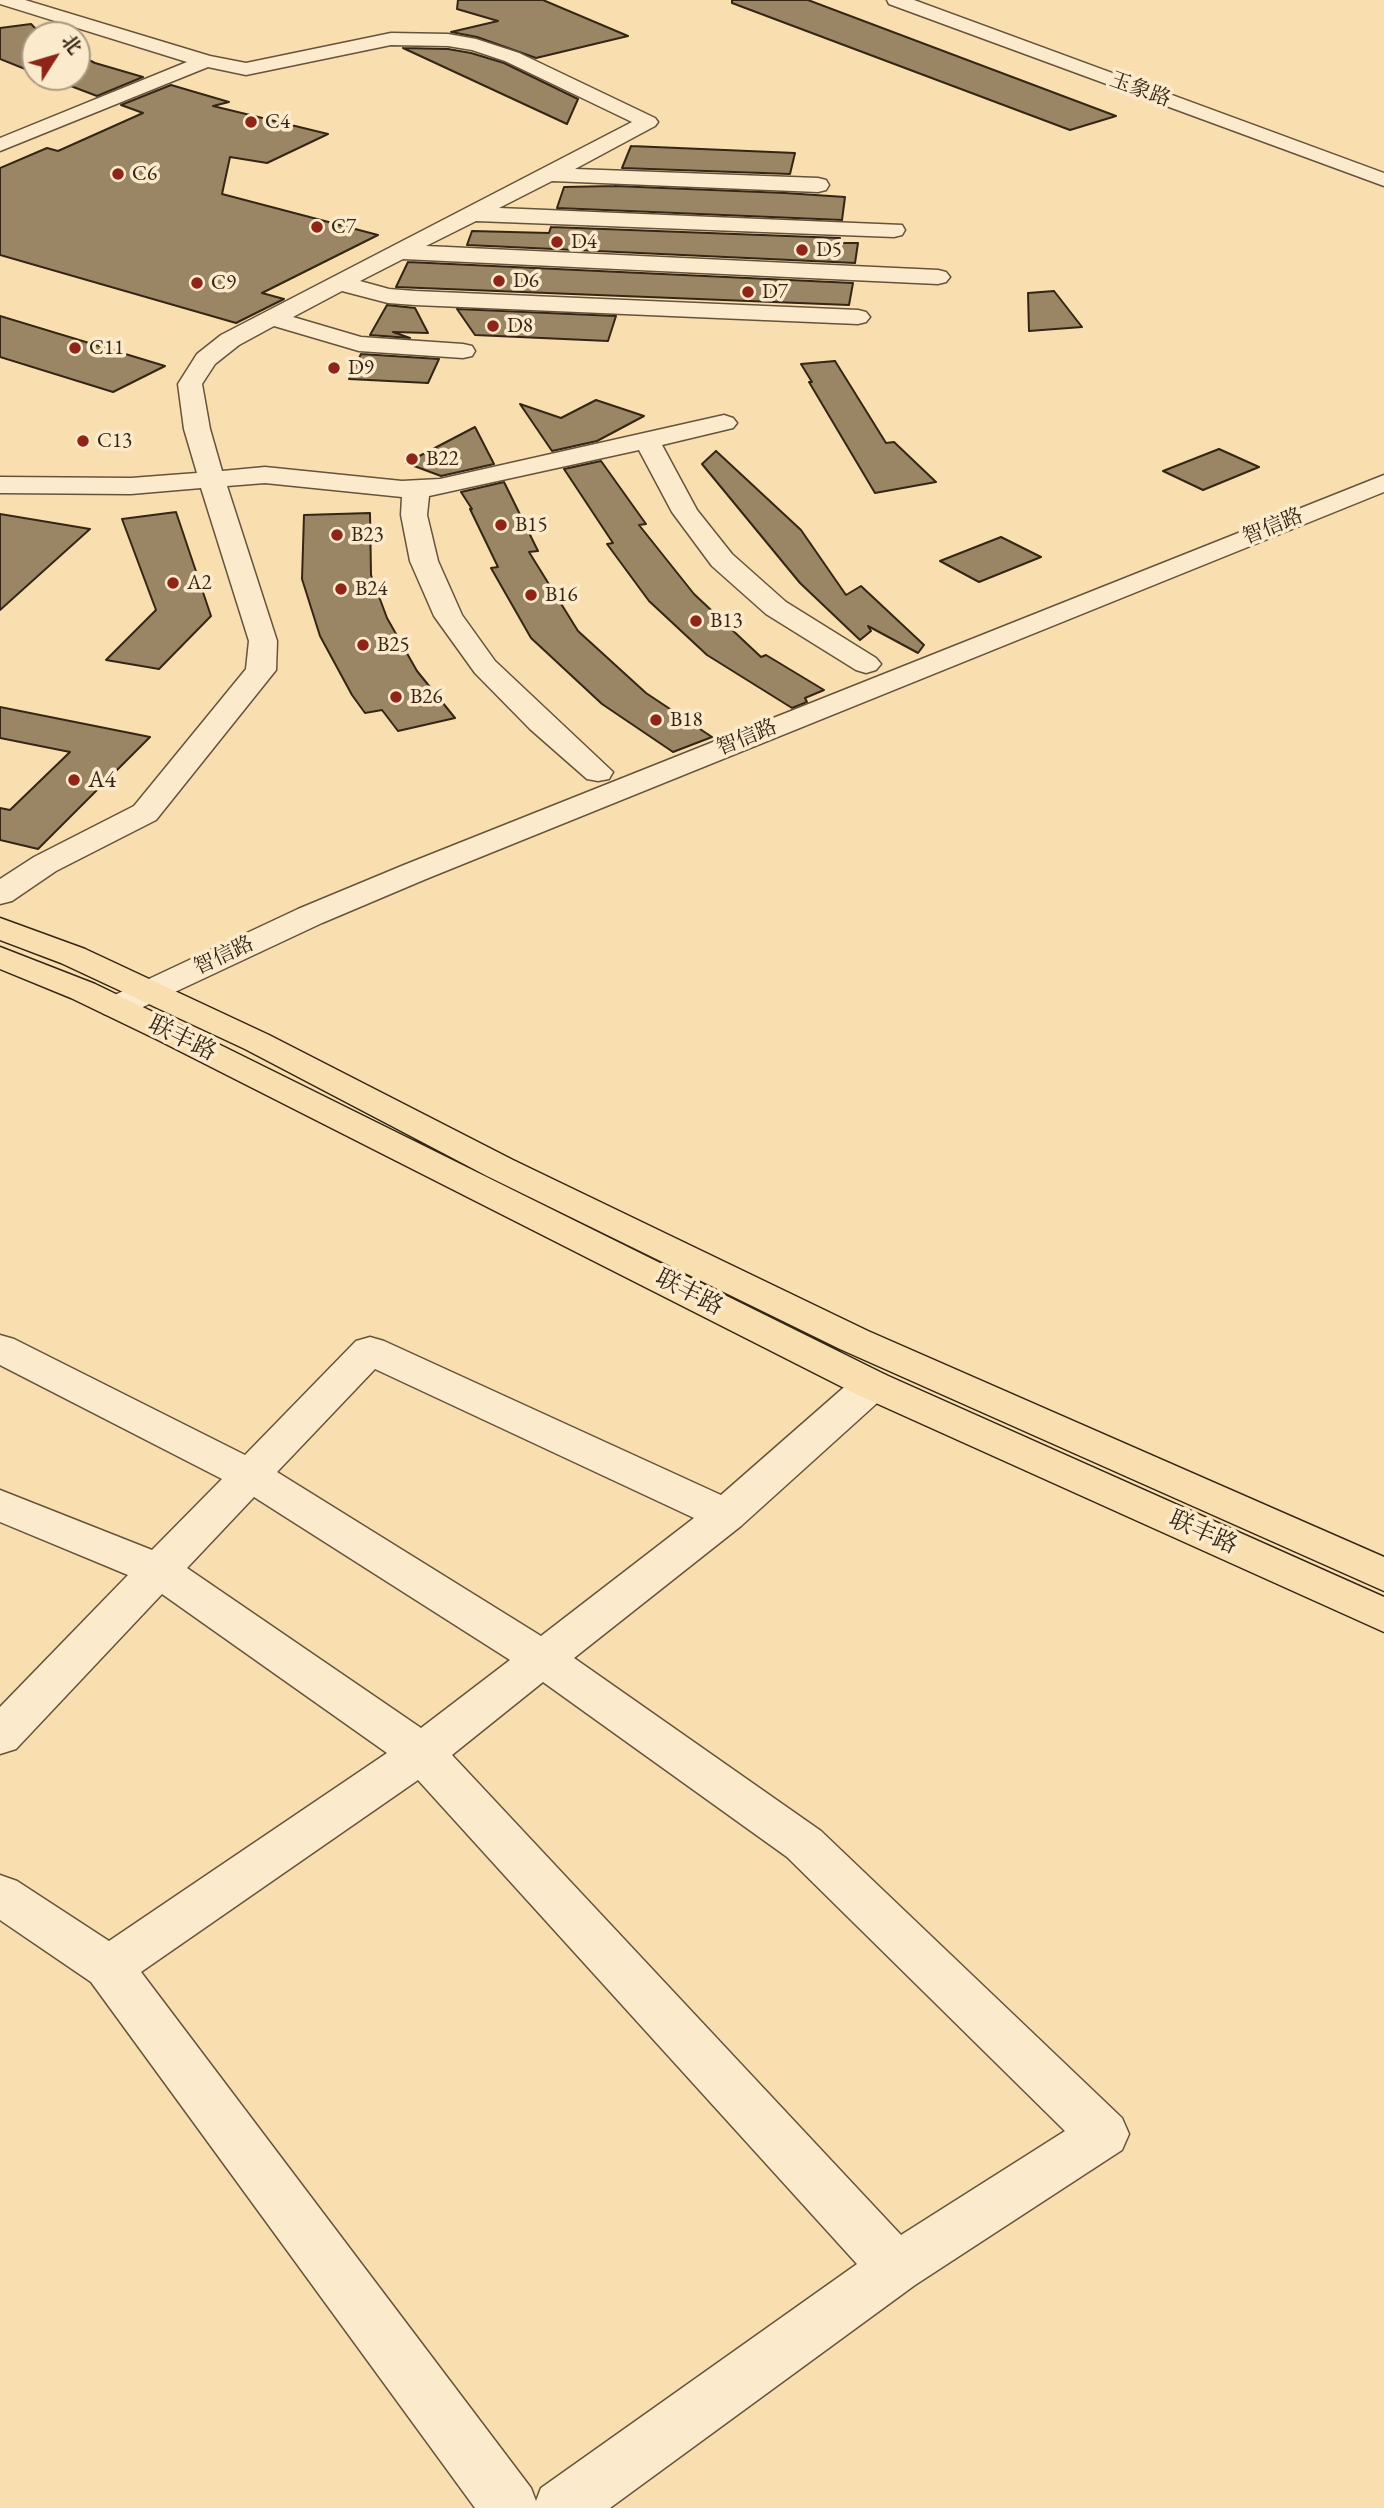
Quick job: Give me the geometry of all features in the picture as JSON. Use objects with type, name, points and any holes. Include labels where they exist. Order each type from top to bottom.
[{"type":"main road","name":"联丰路","points":[[0,928],[73,956],[140,1003],[872,1385],[1384,1616]]},
{"type":"main road","name":"联丰路","points":[[0,957],[257,1042],[500,1168],[854,1340],[1384,1575]]},
{"type":"street","points":[[0,894],[44,864],[145,813],[261,670],[263,641],[197,429],[190,384],[206,359],[230,340],[648,122],[512,57],[475,45],[448,40],[391,38],[246,69],[206,61],[5,0]]},
{"type":"street","name":"玉象路","points":[[896,0],[1384,180]]},
{"type":"street","name":"玉象路","points":[[909,0],[1384,174]]},
{"type":"street","points":[[0,145],[206,61]]},
{"type":"street","points":[[549,174],[818,185]]},
{"type":"street","points":[[471,214],[894,230]]},
{"type":"street","points":[[398,252],[938,277]]},
{"type":"street","points":[[339,283],[388,296],[415,298],[858,317]]},
{"type":"street","points":[[272,318],[359,344],[463,351]]},
{"type":"street","points":[[0,485],[131,486],[211,477],[265,475],[389,488],[416,488],[471,481],[724,423]]},
{"type":"street","points":[[647,440],[685,512],[722,560],[776,608],[866,664]]},
{"type":"street","name":"智信路","points":[[140,1003],[310,916],[415,872],[1384,483]]},
{"type":"street","points":[[416,488],[414,515],[424,561],[448,616],[485,667],[541,723],[598,772]]},
{"type":"street","name":"智信路","points":[[140,1003],[414,884],[1384,492]]},
{"type":"street","points":[[0,1348],[250,1475],[543,1659],[804,1844],[1102,2134],[896,2267],[562,2508]]},
{"type":"street","points":[[0,1736],[370,1350],[726,1515]]},
{"type":"street","points":[[108,1967],[422,1753],[726,1515],[872,1385]]},
{"type":"street","points":[[0,1505],[159,1570],[422,1753],[896,2267]]},
{"type":"street","points":[[0,1895],[108,1967],[510,2508]]},
{"type":"building","points":[[458,0],[543,0],[628,36],[536,58],[477,37],[451,32],[498,21],[457,9]]},
{"type":"building","points":[[732,0],[808,0],[1116,116],[1070,130],[732,3]]},
{"type":"building","points":[[21,25],[21,67],[0,59],[0,28]]},
{"type":"building","points":[[403,48],[448,49],[471,53],[504,63],[578,99],[567,124]]},
{"type":"building","points":[[91,61],[143,77],[97,96],[84,91],[91,91]]},
{"type":"building","points":[[171,85],[229,102],[213,106],[328,134],[267,163],[230,157],[222,194],[378,235],[262,293],[284,299],[236,323],[0,255],[0,168],[47,148],[58,151],[143,113],[121,105]]},
{"type":"building","points":[[631,146],[795,153],[790,174],[622,168]]},
{"type":"building","points":[[615,186],[845,197],[842,220],[557,208],[564,187]]},
{"type":"building","points":[[551,227],[840,238],[839,243],[858,243],[855,263],[467,245],[472,231],[549,233]]},
{"type":"building","points":[[408,262],[853,283],[849,305],[396,287]]},
{"type":"building","points":[[1054,291],[1082,327],[1029,331],[1028,293]]},
{"type":"building","points":[[387,305],[415,308],[428,333],[393,332],[410,338],[370,335]]},
{"type":"building","points":[[457,309],[616,316],[608,341],[475,335]]},
{"type":"building","name":"C11","points":[[0,316],[165,366],[113,392],[0,357]]},
{"type":"building","points":[[361,354],[439,359],[428,383],[349,379]]},
{"type":"building","points":[[835,361],[886,443],[894,442],[936,482],[875,493],[801,364]]},
{"type":"building","points":[[596,400],[644,416],[597,441],[552,451],[520,404],[561,418]]},
{"type":"building","points":[[475,427],[494,464],[441,476],[406,463]]},
{"type":"building","points":[[1219,449],[1259,467],[1203,490],[1163,471]]},
{"type":"building","points":[[716,451],[801,530],[846,595],[861,586],[924,645],[918,653],[868,626],[871,631],[860,640],[800,583],[702,464]]},
{"type":"building","points":[[601,461],[646,524],[639,525],[694,594],[761,657],[766,655],[824,690],[805,698],[807,702],[792,708],[707,655],[649,601],[607,544],[613,543],[564,469]]},
{"type":"building","points":[[504,482],[538,551],[529,552],[578,631],[646,693],[712,737],[673,752],[602,704],[531,638],[491,568],[498,567],[472,509],[461,492]]},
{"type":"building","name":"A2","points":[[176,512],[211,616],[159,669],[106,660],[156,610],[122,519]]},
{"type":"building","points":[[370,513],[371,575],[387,618],[417,671],[455,718],[398,731],[382,710],[365,713],[352,695],[320,636],[302,579],[304,515]]},
{"type":"building","points":[[0,514],[90,529],[0,610]]},
{"type":"building","points":[[1001,537],[1041,557],[979,582],[940,561]]},
{"type":"building","name":"A4","points":[[0,707],[150,737],[38,849],[0,840],[0,808],[10,810],[70,752],[0,738]]},
{"type":"place","name":"C4","points":[[251,122]]},
{"type":"place","name":"C6","points":[[118,174]]},
{"type":"place","name":"C7","points":[[317,227]]},
{"type":"place","name":"D4","points":[[557,242]]},
{"type":"place","name":"D5","points":[[802,250]]},
{"type":"place","name":"D6","points":[[499,281]]},
{"type":"place","name":"C9","points":[[197,283]]},
{"type":"place","name":"D7","points":[[748,292]]},
{"type":"place","name":"D8","points":[[493,326]]},
{"type":"place","name":"C11","points":[[75,348]]},
{"type":"place","name":"D9","points":[[334,368]]},
{"type":"place","name":"C13","points":[[83,441]]},
{"type":"place","name":"B22","points":[[412,459]]},
{"type":"place","name":"B15","points":[[501,525]]},
{"type":"place","name":"B23","points":[[337,535]]},
{"type":"place","name":"A2","points":[[173,583]]},
{"type":"place","name":"B24","points":[[341,589]]},
{"type":"place","name":"B16","points":[[531,595]]},
{"type":"place","name":"B13","points":[[696,621]]},
{"type":"place","name":"B25","points":[[363,645]]},
{"type":"place","name":"B26","points":[[396,697]]},
{"type":"place","name":"B18","points":[[656,720]]},
{"type":"place","name":"A4","points":[[74,780]]}]
